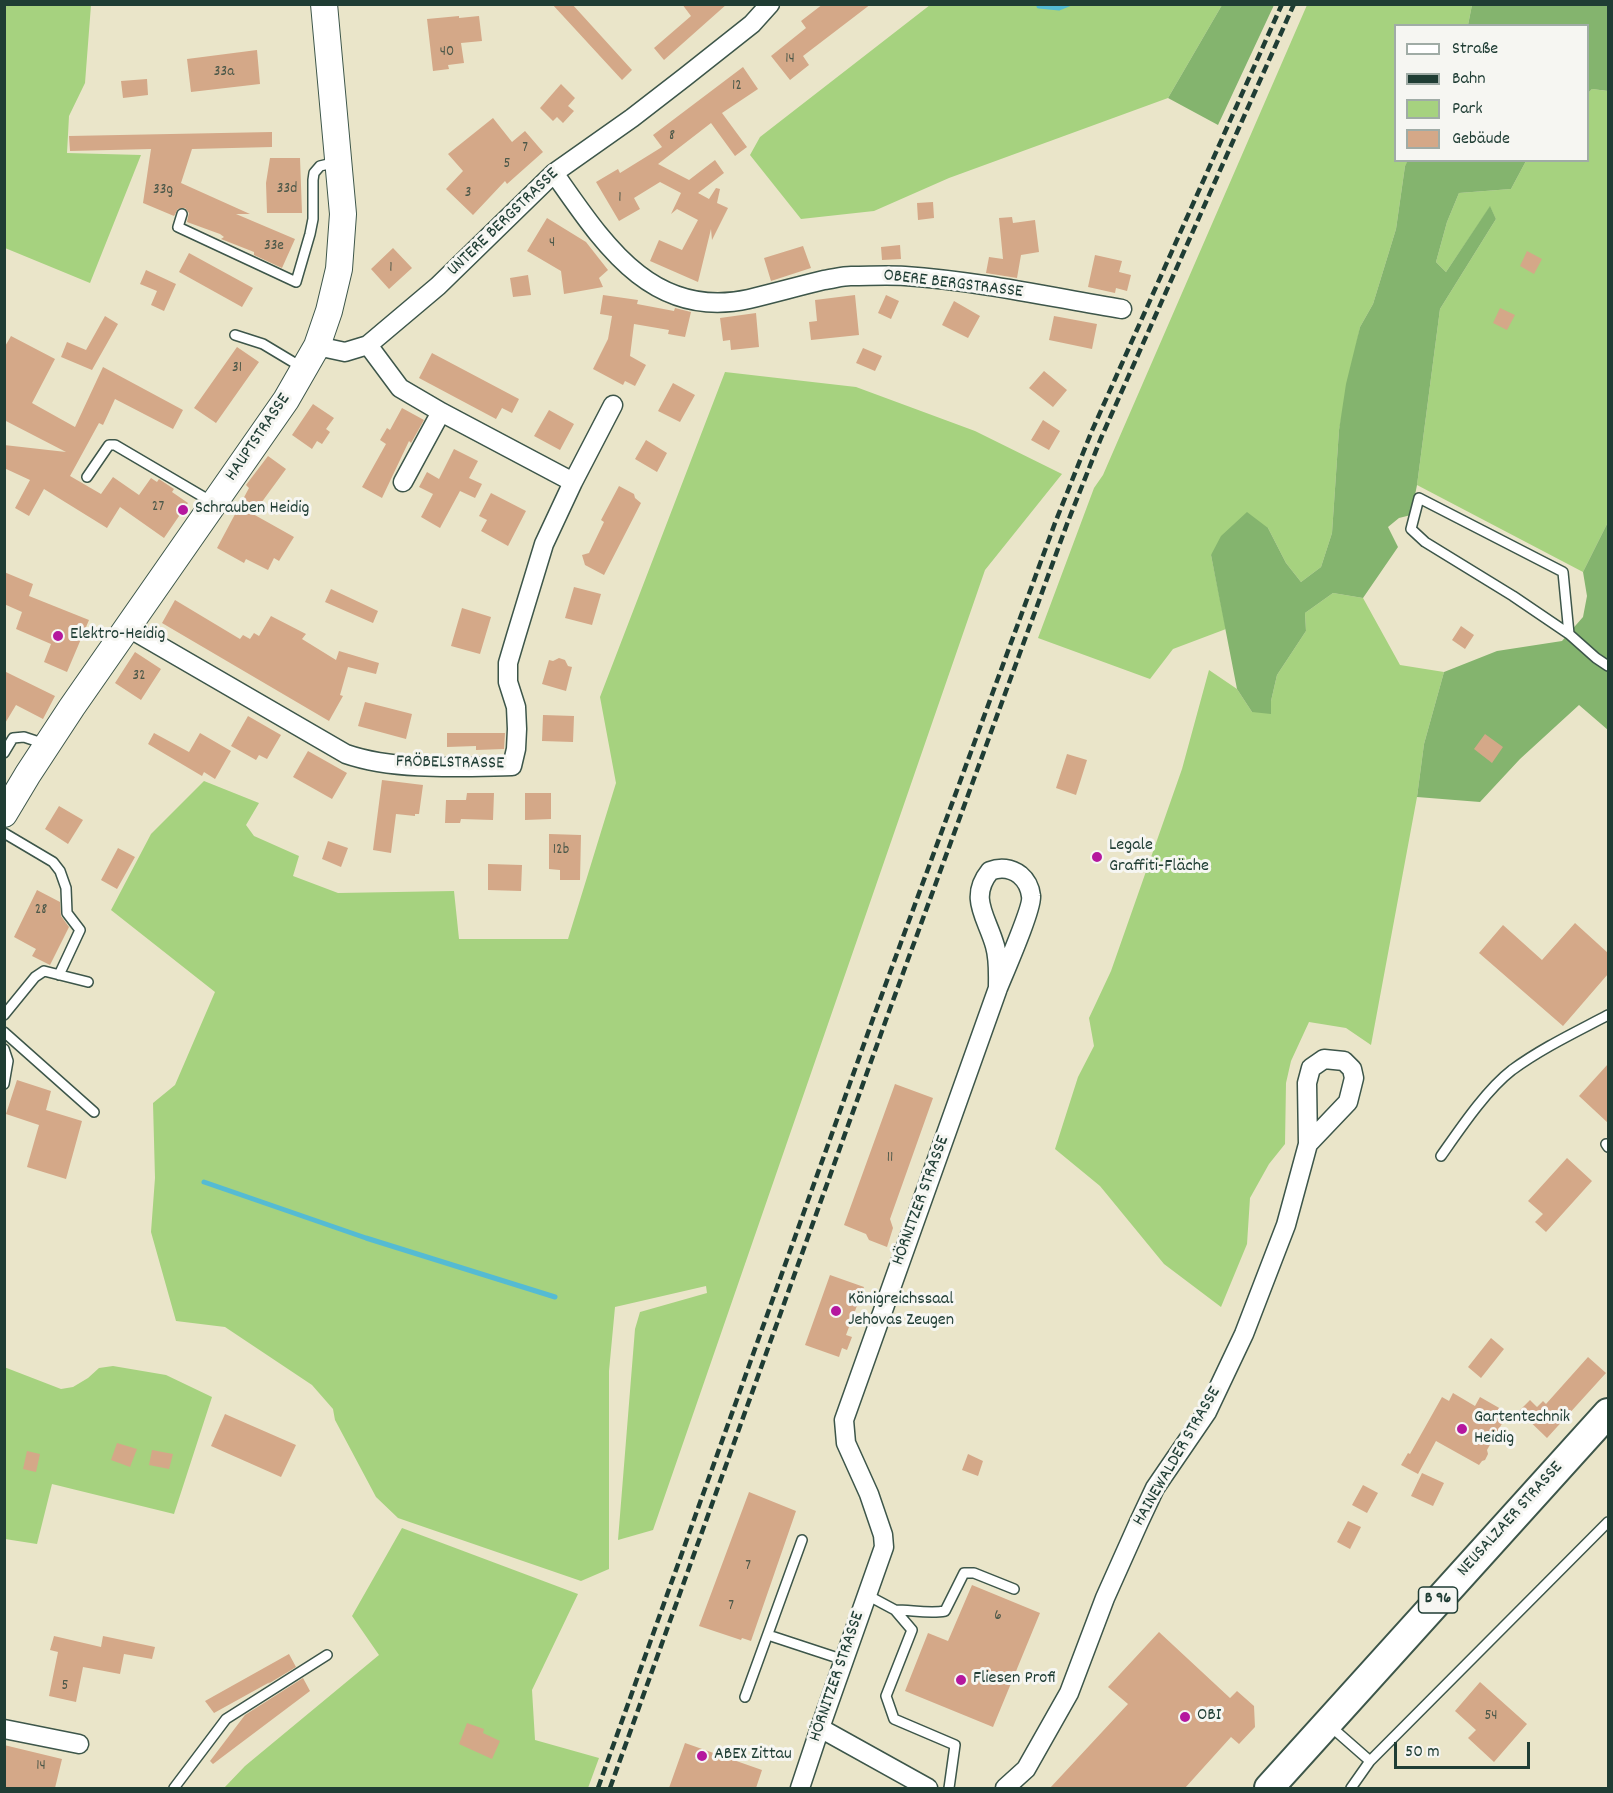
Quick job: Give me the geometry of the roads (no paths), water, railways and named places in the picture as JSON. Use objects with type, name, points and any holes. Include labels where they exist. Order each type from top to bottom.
[{"type":"main road","name":"HAUPTSTRASSE","points":[[4,814],[47,745],[127,627],[286,400],[317,346],[329,311],[339,268],[343,214],[324,4]]},
{"type":"main road","name":"NEUSALZAER STRASSE","points":[[1269,1788],[1608,1413]]},
{"type":"street","name":"UNTERE BERGSTRASSE","points":[[317,346],[345,352],[368,345],[438,286],[554,173],[685,77],[752,24],[770,4]]},
{"type":"street","name":"OBERE BERGSTRASSE","points":[[554,173],[599,236],[621,261],[669,294],[689,301],[708,303],[747,300],[846,276],[905,276],[987,286],[1122,309]]},
{"type":"street","points":[[368,345],[400,388],[573,482]]},
{"type":"street","name":"FRÖBELSTRASSE","points":[[127,627],[346,754],[366,761],[447,768],[512,766],[517,729],[516,706],[508,682],[508,663],[544,544],[613,405]]},
{"type":"street","points":[[403,482],[441,412]]},
{"type":"street","name":"HÖRNITZER STRASSE","points":[[800,1788],[882,1556],[883,1535],[869,1494],[846,1443],[844,1420],[1032,898],[1026,881],[1018,873],[1004,868],[990,871],[980,885],[979,900],[995,944],[998,960],[998,988]]},
{"type":"street","name":"HAINEWALDER STRASSE","points":[[1005,1788],[1026,1769],[1044,1741],[1069,1693],[1105,1598],[1138,1522],[1155,1488],[1208,1412],[1244,1334],[1286,1225],[1308,1144]]},
{"type":"street","points":[[820,1728],[928,1788]]},
{"type":"street","points":[[4,1729],[79,1744]]},
{"type":"lane","points":[[182,214],[178,227],[296,282],[314,219],[314,173],[320,166],[338,162]]},
{"type":"lane","points":[[236,335],[263,344],[305,369]]},
{"type":"lane","points":[[87,477],[109,445],[115,445],[214,503]]},
{"type":"lane","points":[[1569,634],[1563,572],[1419,498],[1411,529],[1425,542],[1514,596],[1569,634],[1608,666]]},
{"type":"lane","points":[[4,753],[13,738],[24,736],[47,745]]},
{"type":"lane","points":[[4,833],[53,862],[60,871],[66,888],[67,913],[80,930],[59,975]]},
{"type":"lane","points":[[4,1015],[35,976],[44,971],[88,982]]},
{"type":"lane","points":[[1441,1156],[1473,1111],[1510,1071],[1558,1041],[1608,1015]]},
{"type":"lane","points":[[4,1032],[94,1112]]},
{"type":"lane","points":[[4,1049],[8,1060],[4,1084]]},
{"type":"lane","points":[[1351,1788],[1370,1761],[1608,1522]]},
{"type":"lane","points":[[745,1696],[802,1540]]},
{"type":"lane","points":[[896,1610],[938,1613],[945,1611],[964,1573],[974,1573],[1014,1589]]},
{"type":"lane","points":[[867,1595],[896,1610],[912,1630],[886,1696],[894,1719],[956,1745],[950,1788]]},
{"type":"lane","points":[[768,1635],[844,1660]]},
{"type":"lane","points":[[174,1788],[226,1719],[327,1655]]},
{"type":"lane","points":[[1327,1723],[1370,1761]]},
{"type":"waterway","points":[[1039,6],[1059,8],[1069,4]]},
{"type":"waterway","points":[[204,1182],[366,1238],[555,1297]]},
{"type":"railway","points":[[598,1788],[874,1016],[1055,523],[1091,433],[1282,4]]},
{"type":"railway","points":[[610,1788],[1067,524],[1101,438],[1294,4]]},
{"type":"place","name":"Schrauben Heidig","points":[[183,510]]},
{"type":"place","name":"Elektro-Heidig","points":[[58,636]]},
{"type":"place","name":"Legale Graffiti-Fläche","points":[[1097,857]]},
{"type":"place","name":"Königreichssaal Jehovas Zeugen","points":[[836,1311]]},
{"type":"place","name":"Gartentechnik Heidig","points":[[1462,1429]]},
{"type":"place","name":"Fliesen Profi","points":[[961,1680]]},
{"type":"place","name":"OBI","points":[[1185,1717]]},
{"type":"place","name":"ABEX Zittau","points":[[702,1756]]}]
